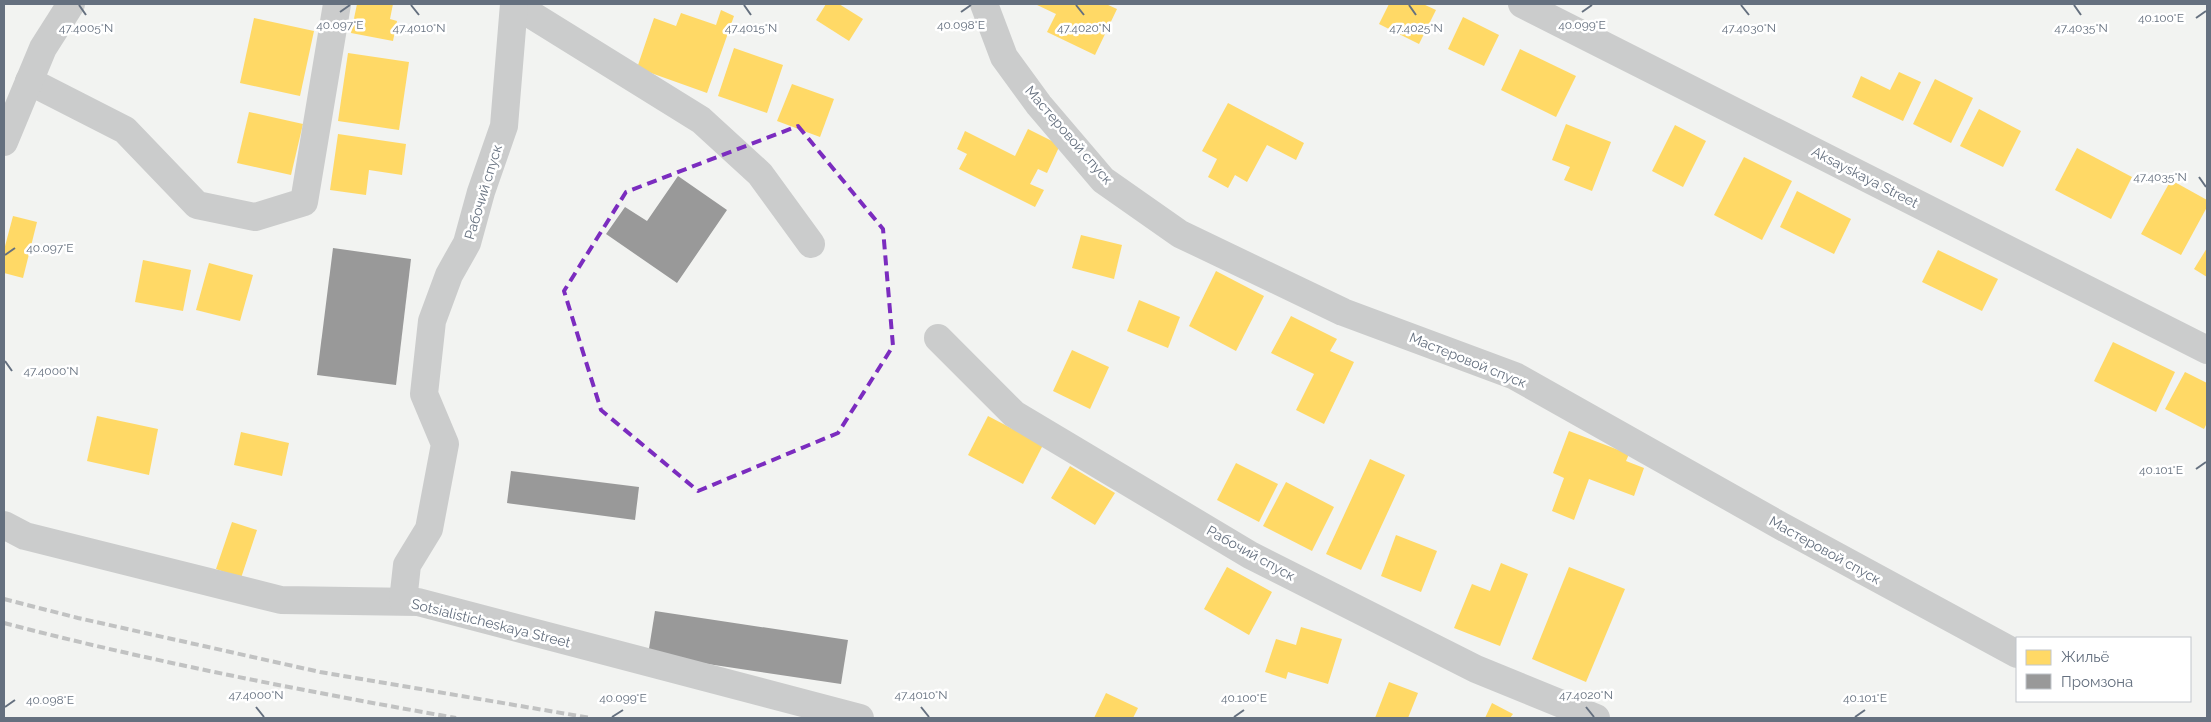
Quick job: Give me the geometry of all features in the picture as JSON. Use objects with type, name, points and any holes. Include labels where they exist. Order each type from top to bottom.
[{"type":"street","points":[[4,142],[43,48],[70,4]]},
{"type":"street","points":[[29,81],[125,130],[197,205],[255,217],[304,202],[337,4]]},
{"type":"street","points":[[514,4],[701,120],[760,174],[811,244]]},
{"type":"street","name":"Рабочий спуск","points":[[403,601],[407,565],[429,530],[445,444],[424,394],[432,321],[448,275],[467,243],[481,192],[504,126],[514,4]]},
{"type":"street","name":"Мастеровой спуск","points":[[984,4],[1004,57],[1039,105],[1104,180],[1180,234],[1344,312],[1515,376],[1781,526],[2016,653]]},
{"type":"street","name":"Aksayskaya Street","points":[[1522,4],[2207,350]]},
{"type":"street","name":"Рабочий спуск","points":[[938,338],[1014,414],[1250,555],[1476,669],[1596,718]]},
{"type":"street","name":"Sotsialisticheskaya Street","points":[[4,525],[25,536],[281,600],[418,602],[860,718]]},
{"type":"highlighted area","points":[[798,126],[883,229],[893,346],[838,433],[698,491],[601,410],[564,291],[626,192]]},
{"type":"building: Жильё","points":[[357,4],[393,4],[390,19],[397,21],[393,41],[351,33]]},
{"type":"building: Жильё","points":[[826,4],[839,4],[863,19],[849,41],[816,20]]},
{"type":"building: Жильё","points":[[1035,4],[1106,4],[1117,9],[1095,55],[1047,32],[1056,14]]},
{"type":"building: Жильё","points":[[1389,4],[1423,4],[1436,10],[1419,44],[1379,24]]},
{"type":"building: Жильё","points":[[721,10],[734,16],[707,93],[637,68],[654,18],[676,26],[681,13],[716,25]]},
{"type":"building: Жильё","points":[[1463,17],[1499,35],[1484,66],[1448,49]]},
{"type":"building: Жильё","points":[[254,18],[314,31],[300,96],[240,83]]},
{"type":"building: Жильё","points":[[734,48],[783,65],[767,113],[718,96]]},
{"type":"building: Жильё","points":[[1520,49],[1576,76],[1556,117],[1501,90]]},
{"type":"building: Жильё","points":[[348,53],[409,62],[399,130],[338,121]]},
{"type":"building: Жильё","points":[[1899,72],[1921,82],[1903,121],[1852,97],[1861,76],[1890,90]]},
{"type":"building: Жильё","points":[[1935,79],[1973,98],[1951,143],[1913,124]]},
{"type":"building: Жильё","points":[[792,84],[834,99],[820,137],[777,121]]},
{"type":"building: Жильё","points":[[1228,103],[1304,143],[1296,160],[1267,145],[1247,182],[1235,175],[1228,188],[1208,177],[1217,159],[1202,151]]},
{"type":"building: Жильё","points":[[1979,109],[2021,131],[2003,167],[1960,146]]},
{"type":"building: Жильё","points":[[249,112],[303,124],[291,175],[237,163]]},
{"type":"building: Жильё","points":[[1566,124],[1611,142],[1592,191],[1564,180],[1570,167],[1552,160]]},
{"type":"building: Жильё","points":[[1675,125],[1706,141],[1683,187],[1652,171]]},
{"type":"building: Жильё","points":[[1028,129],[1060,145],[1047,173],[1038,169],[1030,184],[1044,190],[1035,207],[959,169],[967,154],[957,149],[965,131],[1015,156]]},
{"type":"building: Жильё","points":[[338,134],[406,144],[402,175],[369,170],[366,195],[330,190]]},
{"type":"building: Жильё","points":[[2077,148],[2132,177],[2111,219],[2055,190]]},
{"type":"building: Жильё","points":[[1744,157],[1792,181],[1762,240],[1714,215]]},
{"type":"building: Жильё","points":[[2171,180],[2207,200],[2207,207],[2181,255],[2141,234]]},
{"type":"building: Жильё","points":[[1797,191],[1851,219],[1834,254],[1780,227]]},
{"type":"building: Жильё","points":[[13,216],[37,222],[23,278],[4,273],[4,250]]},
{"type":"building: Жильё","points":[[1081,235],[1122,245],[1114,279],[1072,268]]},
{"type":"building: Жильё","points":[[2207,248],[2207,277],[2194,269]]},
{"type":"building: Жильё","points":[[1938,250],[1998,279],[1982,311],[1922,282]]},
{"type":"building: Жильё","points":[[143,260],[191,270],[183,311],[135,302]]},
{"type":"building: Жильё","points":[[209,263],[253,275],[240,321],[196,310]]},
{"type":"building: Жильё","points":[[1216,271],[1264,296],[1236,351],[1189,326]]},
{"type":"building: Жильё","points":[[1139,300],[1180,317],[1168,348],[1127,331]]},
{"type":"building: Жильё","points":[[1291,316],[1337,339],[1330,351],[1354,362],[1324,424],[1296,410],[1314,374],[1271,353]]},
{"type":"building: Жильё","points":[[2113,342],[2175,372],[2156,412],[2094,381]]},
{"type":"building: Жильё","points":[[1072,350],[1109,367],[1090,409],[1053,391]]},
{"type":"building: Жильё","points":[[2185,372],[2207,383],[2207,423],[2204,429],[2165,409]]},
{"type":"building: Жильё","points":[[97,416],[158,429],[149,475],[87,461]]},
{"type":"building: Жильё","points":[[988,416],[1043,445],[1023,484],[968,455]]},
{"type":"building: Жильё","points":[[1569,431],[1629,454],[1626,461],[1644,468],[1634,496],[1589,479],[1574,520],[1552,511],[1564,478],[1553,473]]},
{"type":"building: Жильё","points":[[241,432],[289,443],[282,476],[234,465]]},
{"type":"building: Жильё","points":[[1370,459],[1405,475],[1361,570],[1326,554]]},
{"type":"building: Жильё","points":[[1236,463],[1278,484],[1259,522],[1217,500]]},
{"type":"building: Жильё","points":[[1070,466],[1115,493],[1095,525],[1051,498]]},
{"type":"building: Жильё","points":[[1286,482],[1334,507],[1312,551],[1263,526]]},
{"type":"building: Жильё","points":[[232,522],[257,530],[241,578],[216,569]]},
{"type":"building: Жильё","points":[[1396,535],[1437,551],[1421,592],[1381,576]]},
{"type":"building: Жильё","points":[[1501,563],[1528,574],[1500,646],[1454,628],[1472,584],[1490,591]]},
{"type":"building: Жильё","points":[[1227,567],[1272,592],[1249,635],[1204,609]]},
{"type":"building: Жильё","points":[[1569,567],[1625,589],[1586,682],[1532,659]]},
{"type":"building: Жильё","points":[[1301,627],[1342,639],[1328,684],[1288,672],[1286,679],[1265,672],[1276,639],[1296,645]]},
{"type":"building: Жильё","points":[[1389,682],[1418,693],[1408,718],[1375,718]]},
{"type":"building: Жильё","points":[[1106,693],[1138,708],[1133,718],[1094,718]]},
{"type":"building: Жильё","points":[[1492,703],[1513,714],[1510,718],[1485,718]]},
{"type":"building: Промзона","points":[[678,176],[727,210],[677,283],[606,234],[625,207],[647,221]]},
{"type":"building: Промзона","points":[[333,248],[411,259],[396,385],[317,375]]},
{"type":"building: Промзона","points":[[511,471],[639,487],[635,520],[507,503]]},
{"type":"building: Промзона","points":[[655,611],[848,640],[841,684],[648,655]]},
{"type":"railway","points":[[4,599],[78,618],[320,672],[591,718]]},
{"type":"railway","points":[[4,623],[229,675],[456,718]]}]
